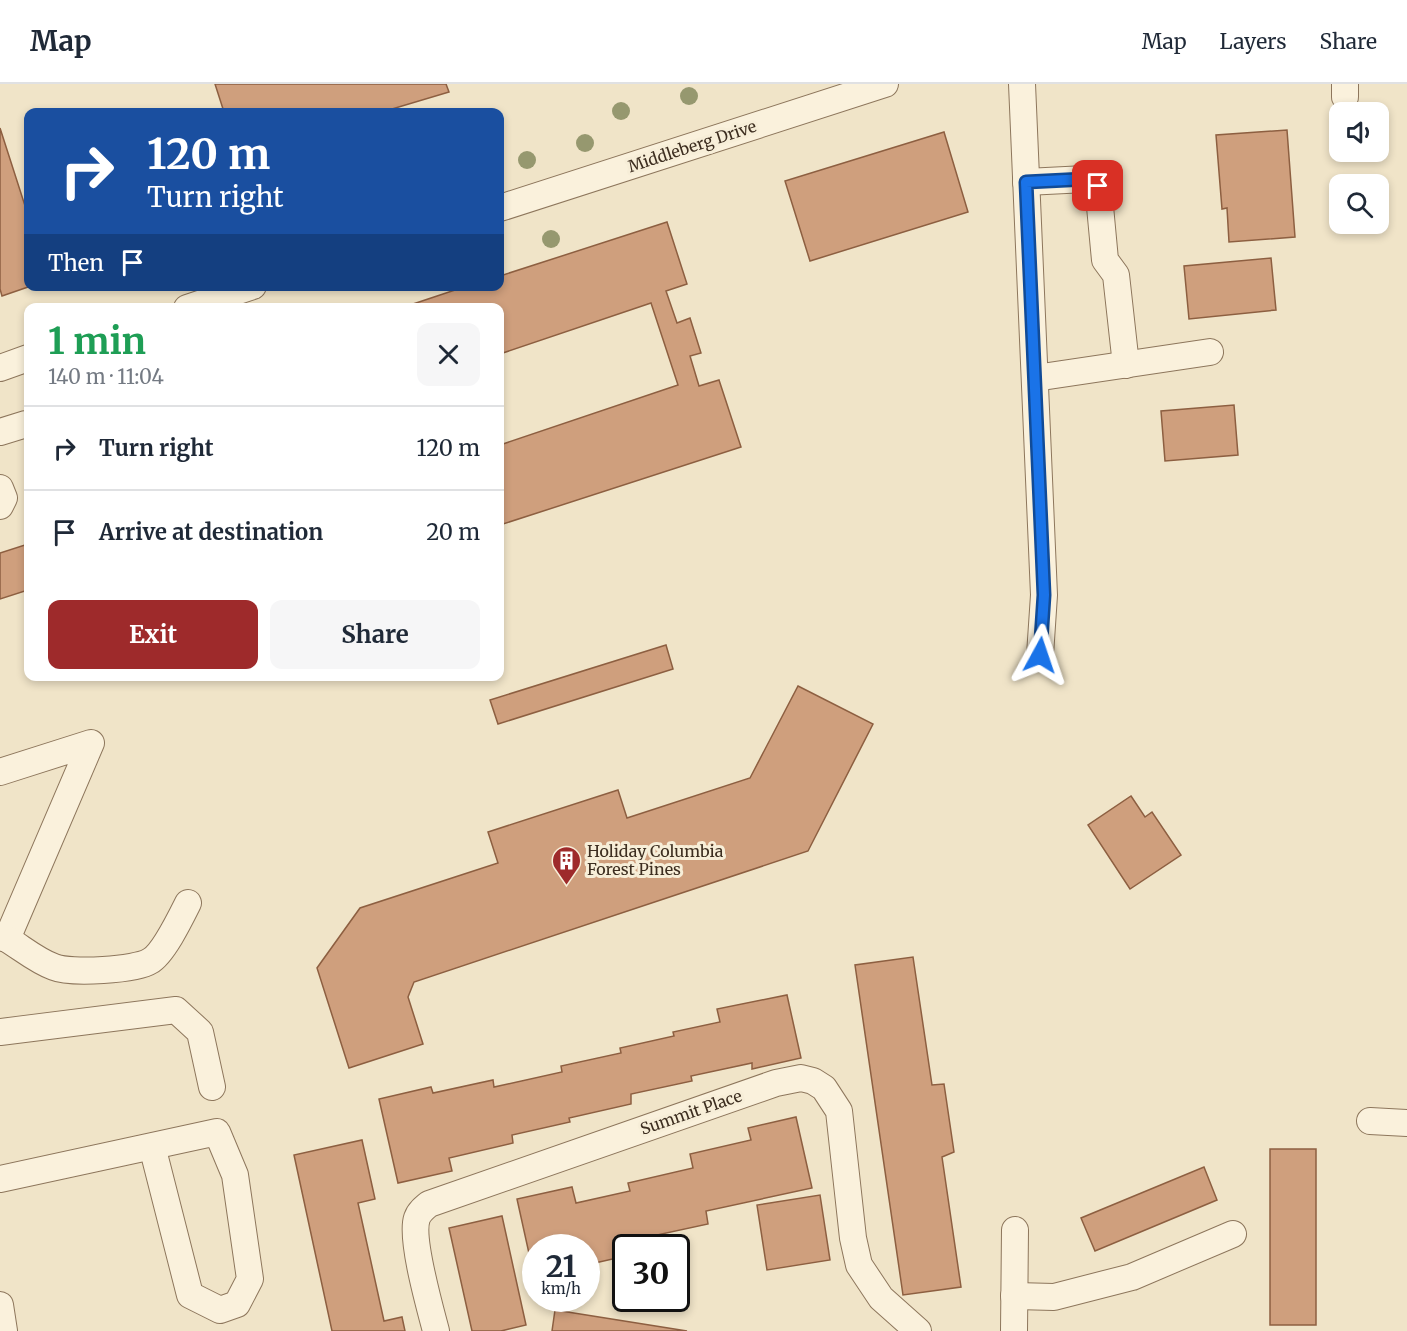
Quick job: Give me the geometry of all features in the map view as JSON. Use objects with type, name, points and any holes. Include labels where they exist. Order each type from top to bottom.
[{"type":"street","name":"Middleberg Drive","points":[[504,207],[885,84]]},
{"type":"street","points":[[1022,84],[1044,595],[1040,655]]},
{"type":"street","points":[[1026,182],[1086,179],[1098,186],[1105,260],[1116,275],[1126,365]]},
{"type":"street","points":[[202,303],[239,291]]},
{"type":"street","points":[[1035,378],[1210,352]]},
{"type":"street","points":[[0,368],[24,359]]},
{"type":"street","points":[[0,432],[24,425]]},
{"type":"street","points":[[0,488],[4,498],[0,506]]},
{"type":"street","points":[[0,772],[91,743],[3,938],[56,968],[84,971],[132,966],[151,961],[167,940],[188,903]]},
{"type":"street","points":[[0,1032],[176,1010],[200,1032],[212,1087]]},
{"type":"street","name":"Summit Place","points":[[436,1331],[414,1232],[417,1217],[429,1204],[437,1199],[783,1080],[801,1078],[813,1081],[824,1088],[839,1111],[853,1238],[859,1264],[881,1298],[918,1331]]},
{"type":"street","points":[[1370,1122],[1407,1123]]},
{"type":"street","points":[[0,1179],[152,1146],[217,1132],[235,1175],[250,1279],[237,1304],[220,1310],[190,1295],[152,1146]]},
{"type":"street","points":[[1014,1331],[1015,1230]]},
{"type":"street","points":[[1014,1296],[1054,1297],[1132,1277],[1233,1234]]},
{"type":"street","points":[[0,1305],[4,1331]]},
{"type":"building","points":[[215,84],[446,84],[449,92],[395,108],[223,108]]},
{"type":"building","points":[[0,128],[24,203],[24,288],[2,296],[0,289]]},
{"type":"building","points":[[1287,130],[1295,237],[1229,242],[1227,208],[1222,209],[1216,135]]},
{"type":"building","points":[[944,132],[968,212],[810,261],[785,181]]},
{"type":"building","points":[[667,222],[687,284],[666,291],[677,323],[690,318],[701,353],[690,356],[699,386],[719,380],[741,447],[504,524],[504,444],[678,385],[651,303],[504,353],[504,303],[416,303],[452,291],[504,291],[504,275]]},
{"type":"building","points":[[1271,258],[1276,310],[1189,319],[1184,266]]},
{"type":"building","points":[[1234,405],[1238,455],[1165,461],[1161,411]]},
{"type":"building","points":[[24,545],[24,591],[0,599],[0,553]]},
{"type":"building","points":[[666,645],[673,669],[498,724],[490,700]]},
{"type":"building","name":"Holiday Columbia Forest Pines","points":[[798,686],[873,724],[808,851],[414,982],[408,997],[423,1044],[349,1068],[317,968],[360,908],[498,863],[488,832],[618,790],[627,818],[750,778]]},
{"type":"building","points":[[1131,796],[1145,817],[1152,812],[1181,855],[1130,889],[1088,825]]},
{"type":"building","points":[[913,957],[932,1085],[944,1084],[954,1152],[942,1157],[961,1287],[903,1295],[855,965]]},
{"type":"building","points":[[787,995],[801,1058],[752,1069],[752,1063],[691,1076],[692,1081],[631,1094],[631,1104],[569,1118],[570,1122],[512,1135],[513,1143],[449,1158],[452,1171],[398,1183],[379,1099],[431,1087],[433,1093],[493,1080],[494,1087],[562,1072],[561,1066],[621,1053],[620,1048],[674,1036],[673,1032],[720,1022],[717,1009]]},
{"type":"building","points":[[796,1117],[812,1188],[706,1211],[708,1224],[662,1234],[612,1234],[612,1259],[600,1262],[600,1234],[525,1234],[517,1199],[572,1187],[576,1203],[630,1191],[628,1183],[693,1168],[690,1154],[751,1140],[748,1128]]},
{"type":"building","points":[[362,1140],[375,1199],[358,1203],[384,1321],[402,1317],[405,1331],[332,1331],[294,1155]]},
{"type":"building","points":[[1270,1149],[1316,1149],[1316,1325],[1270,1325]]},
{"type":"building","points":[[1204,1167],[1217,1200],[1095,1251],[1081,1218]]},
{"type":"building","points":[[820,1195],[830,1260],[767,1270],[757,1205]]},
{"type":"building","points":[[502,1216],[526,1325],[501,1331],[472,1331],[449,1228]]},
{"type":"building","points":[[555,1312],[568,1312],[687,1331],[552,1331]]},
{"type":"place","name":"Holiday Columbia Forest Pines","points":[[566,886]]},
{"type":"route","points":[[1040,655],[1044,595],[1026,182],[1086,179],[1098,186]]}]
